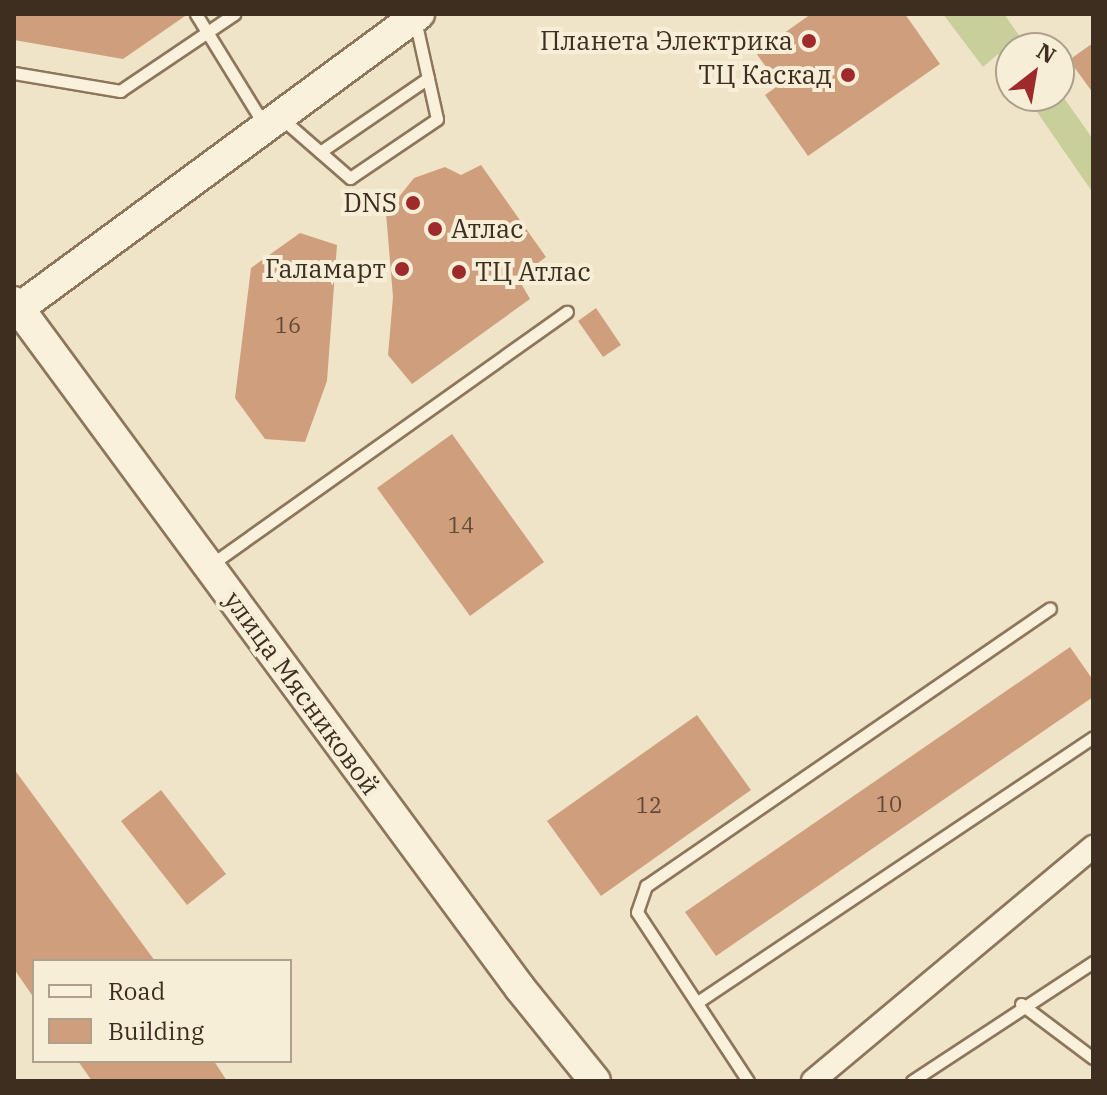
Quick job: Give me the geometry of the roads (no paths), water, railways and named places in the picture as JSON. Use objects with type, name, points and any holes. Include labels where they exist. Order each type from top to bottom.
[{"type":"street","points":[[15,307],[270,119],[417,16]]},
{"type":"street","name":"улица Мясниковой","points":[[15,307],[595,1081]]},
{"type":"street","points":[[813,1081],[1093,847]]},
{"type":"lane","points":[[196,14],[270,119],[320,152],[350,178],[437,119],[417,16]]},
{"type":"lane","points":[[14,73],[120,91],[234,14]]},
{"type":"lane","points":[[320,152],[428,78]]},
{"type":"lane","points":[[209,567],[567,312]]},
{"type":"lane","points":[[748,1081],[699,1001],[637,912],[646,886],[1050,608]]},
{"type":"lane","points":[[699,1001],[1093,737]]},
{"type":"lane","points":[[912,1081],[1021,1004],[1093,962]]},
{"type":"lane","points":[[1021,1004],[1093,1058]]},
{"type":"place","name":"Планета Электрика","points":[[809,41]]},
{"type":"place","name":"ТЦ Каскад","points":[[848,75]]},
{"type":"place","name":"DNS","points":[[413,203]]},
{"type":"place","name":"Атлас","points":[[435,229]]},
{"type":"place","name":"Галамарт","points":[[402,269]]},
{"type":"place","name":"ТЦ Атлас","points":[[459,272]]}]
